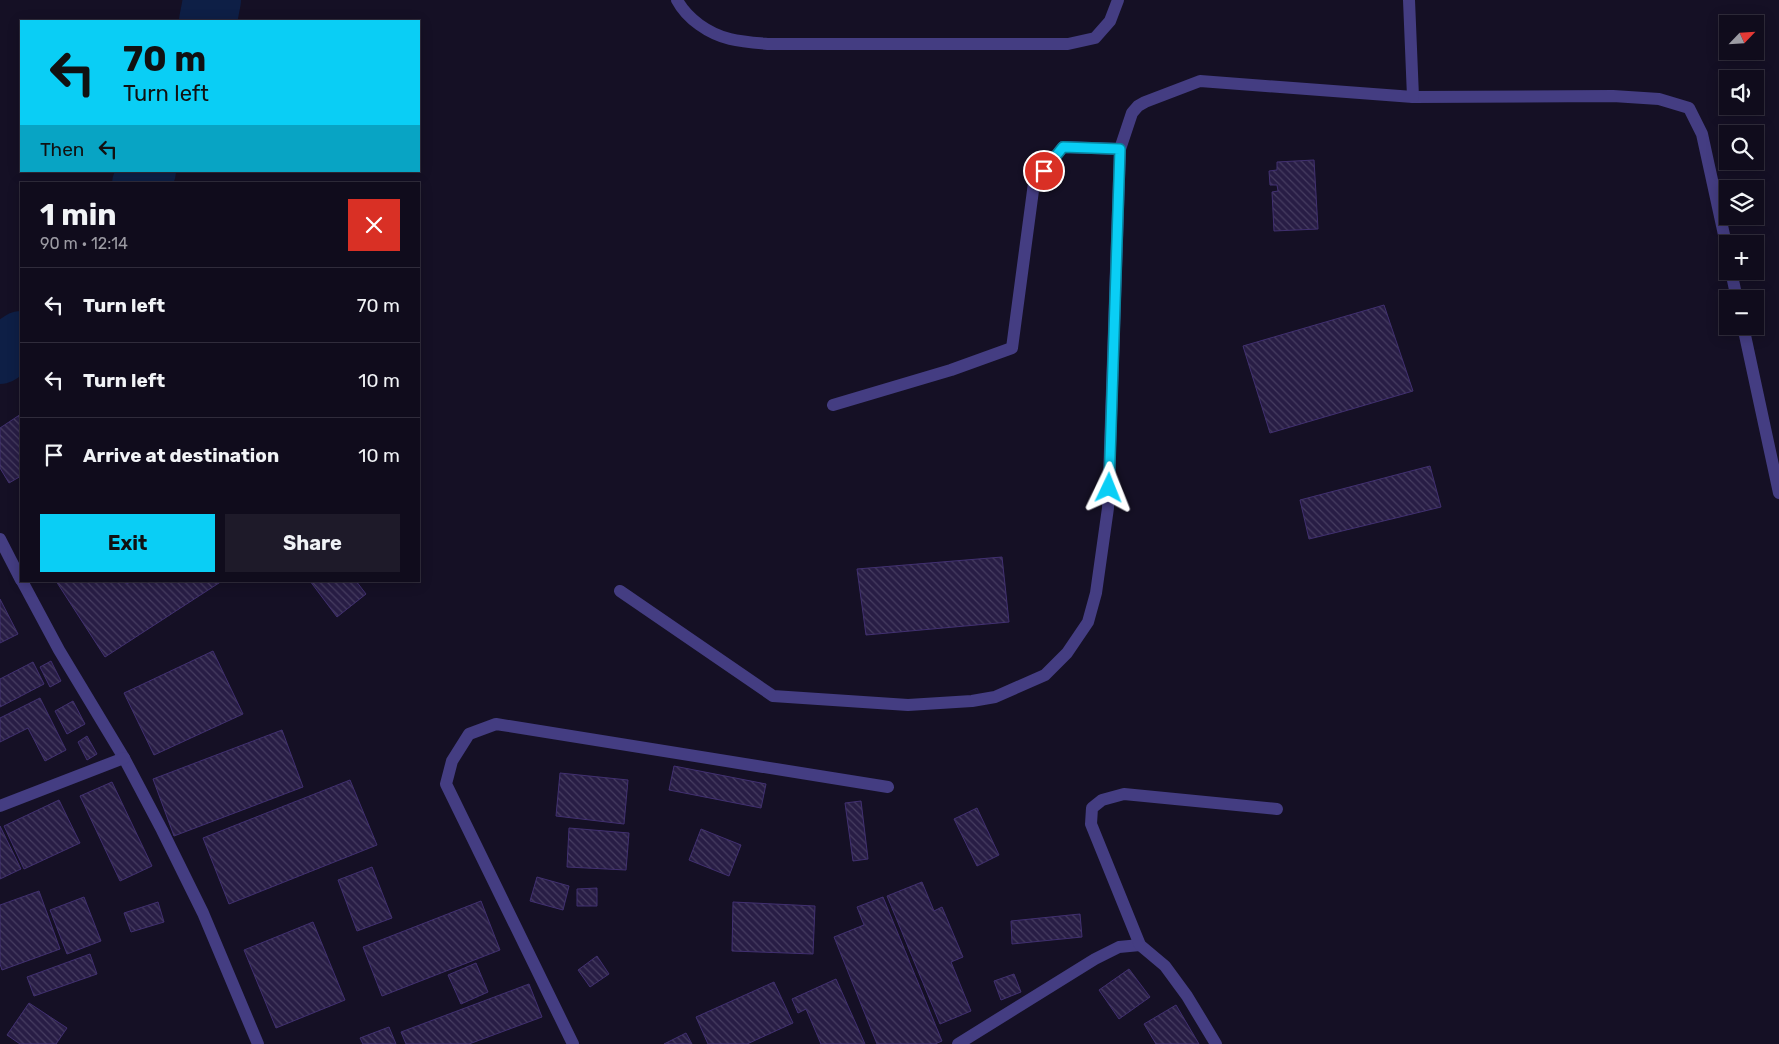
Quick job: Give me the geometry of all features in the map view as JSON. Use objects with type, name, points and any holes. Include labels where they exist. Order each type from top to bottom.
[{"type":"street","points":[[677,0],[682,9],[701,26],[729,39],[779,44],[1068,44],[1095,38],[1110,21],[1118,0]]},
{"type":"street","points":[[1409,0],[1413,97]]},
{"type":"street","points":[[620,591],[773,696],[908,705],[972,701],[996,697],[1045,676],[1066,653],[1088,622],[1096,593],[1108,508],[1120,149],[1132,113],[1138,106],[1200,81],[1413,97],[1613,96],[1659,99],[1689,108],[1702,134],[1724,235]]},
{"type":"street","points":[[833,404],[951,370],[1012,348],[1034,183],[1063,147],[1120,149]]},
{"type":"street","points":[[1745,335],[1778,479],[1779,493]]},
{"type":"street","points":[[0,539],[20,576]]},
{"type":"street","points":[[23,582],[59,650],[124,758],[203,913],[258,1044]]},
{"type":"street","points":[[573,1044],[446,784],[452,761],[469,734],[496,724],[888,787]]},
{"type":"street","points":[[0,806],[124,758]]},
{"type":"street","points":[[1216,1044],[1187,996],[1165,966],[1140,945],[1091,824],[1092,808],[1102,800],[1124,794],[1278,809]]},
{"type":"street","points":[[958,1044],[1095,958],[1119,948],[1140,945]]},
{"type":"building","points":[[1314,160],[1318,229],[1274,231],[1272,192],[1278,191],[1277,185],[1270,185],[1269,171],[1277,170],[1277,162]]},
{"type":"building","points":[[1384,305],[1413,391],[1270,433],[1243,346]]},
{"type":"building","points":[[20,415],[20,477],[9,483],[0,468],[0,428]]},
{"type":"building","points":[[1430,466],[1441,507],[1309,539],[1300,500]]},
{"type":"building","points":[[1002,557],[1009,622],[866,635],[857,569]]},
{"type":"building","points":[[57,582],[126,582],[127,584],[130,582],[220,582],[105,657]]},
{"type":"building","points":[[311,582],[357,582],[366,594],[337,617]]},
{"type":"building","points":[[0,599],[18,634],[0,643]]},
{"type":"building","points":[[213,651],[243,714],[154,755],[124,693]]},
{"type":"building","points":[[51,661],[61,681],[50,687],[40,667]]},
{"type":"building","points":[[33,662],[44,684],[0,707],[0,679]]},
{"type":"building","points":[[40,698],[66,750],[45,761],[28,728],[0,742],[0,718]]},
{"type":"building","points":[[73,701],[85,724],[67,734],[55,711]]},
{"type":"building","points":[[282,730],[303,787],[174,836],[153,779]]},
{"type":"building","points":[[87,736],[97,754],[87,760],[78,742]]},
{"type":"building","points":[[674,766],[766,784],[761,808],[669,790]]},
{"type":"building","points":[[560,773],[628,780],[624,824],[556,816]]},
{"type":"building","points":[[350,780],[377,845],[229,904],[203,838]]},
{"type":"building","points":[[112,782],[152,866],[120,881],[80,796]]},
{"type":"building","points":[[59,800],[80,843],[24,869],[4,826]]},
{"type":"building","points":[[861,801],[868,859],[853,861],[845,803]]},
{"type":"building","points":[[977,808],[999,855],[977,866],[954,819]]},
{"type":"building","points":[[0,826],[21,869],[0,879]]},
{"type":"building","points":[[569,828],[629,833],[626,870],[567,867]]},
{"type":"building","points":[[701,829],[741,845],[729,876],[689,860]]},
{"type":"building","points":[[372,867],[392,918],[357,931],[338,880]]},
{"type":"building","points":[[537,877],[569,886],[563,910],[530,901]]},
{"type":"building","points":[[922,882],[934,911],[942,907],[963,957],[951,962],[971,1011],[940,1024],[887,896]]},
{"type":"building","points":[[597,888],[597,906],[577,906],[577,889]]},
{"type":"building","points":[[39,891],[60,949],[2,970],[0,964],[0,905]]},
{"type":"building","points":[[84,897],[101,941],[67,954],[50,910]]},
{"type":"building","points":[[883,897],[942,1041],[935,1044],[877,1044],[834,937],[864,925],[857,907]]},
{"type":"building","points":[[481,901],[500,950],[382,996],[363,947]]},
{"type":"building","points":[[158,902],[164,922],[131,932],[124,913]]},
{"type":"building","points":[[733,902],[815,906],[813,954],[732,951]]},
{"type":"building","points":[[1080,914],[1082,937],[1012,944],[1011,921]]},
{"type":"building","points":[[313,922],[345,1000],[276,1028],[244,950]]},
{"type":"building","points":[[90,954],[97,974],[34,996],[27,977]]},
{"type":"building","points":[[597,956],[609,974],[590,987],[578,970]]},
{"type":"building","points":[[476,963],[488,992],[461,1004],[448,975]]},
{"type":"building","points":[[1129,969],[1150,997],[1119,1019],[1099,990]]},
{"type":"building","points":[[1014,974],[1021,992],[1001,1000],[994,981]]},
{"type":"building","points":[[836,979],[865,1044],[821,1044],[806,1009],[798,1013],[792,999]]},
{"type":"building","points":[[774,982],[793,1023],[747,1044],[708,1044],[696,1017]]},
{"type":"building","points":[[529,984],[542,1017],[469,1044],[406,1044],[401,1032]]},
{"type":"building","points":[[29,1003],[67,1028],[56,1044],[20,1044],[7,1035]]},
{"type":"building","points":[[1176,1005],[1199,1044],[1156,1044],[1144,1024]]},
{"type":"building","points":[[389,1027],[396,1044],[363,1044],[360,1038]]},
{"type":"building","points":[[686,1033],[692,1044],[664,1044]]},
{"type":"waterway","points":[[208,20],[212,0]]},
{"type":"waterway","points":[[142,182],[147,172]]},
{"type":"waterway","points":[[0,355],[20,341]]},
{"type":"route","points":[[1044,171],[1063,147],[1120,149],[1109,488]]}]
